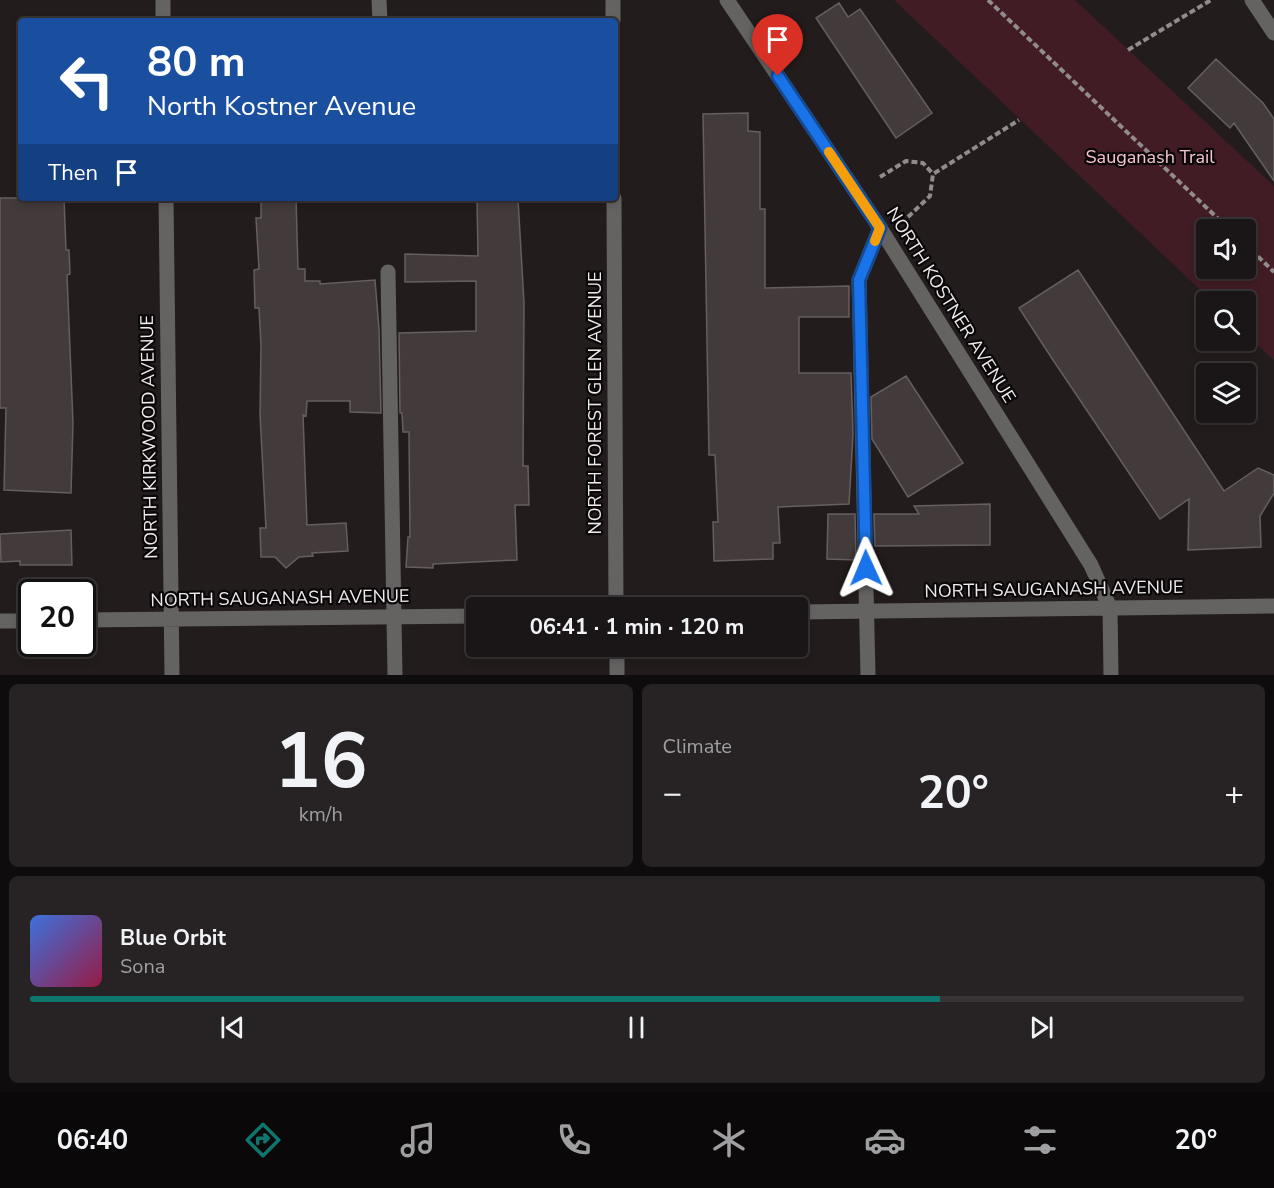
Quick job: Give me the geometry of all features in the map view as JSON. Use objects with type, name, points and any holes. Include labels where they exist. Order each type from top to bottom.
[{"type":"street","points":[[163,0],[163,18]]},
{"type":"street","points":[[379,0],[380,18]]},
{"type":"street","points":[[613,0],[613,18]]},
{"type":"street","name":"NORTH KOSTNER AVENUE","points":[[727,0],[880,228],[1091,565],[1110,608]]},
{"type":"street","points":[[1252,0],[1274,33]]},
{"type":"street","name":"NORTH KIRKWOOD AVENUE","points":[[166,201],[172,675]]},
{"type":"street","name":"NORTH FOREST GLEN AVENUE","points":[[614,201],[616,597]]},
{"type":"street","points":[[868,675],[859,280],[880,228]]},
{"type":"street","points":[[388,272],[395,675]]},
{"type":"street","name":"NORTH SAUGANASH AVENUE","points":[[808,612],[1274,606]]},
{"type":"street","points":[[1110,608],[1111,675]]},
{"type":"street","name":"NORTH SAUGANASH AVENUE","points":[[96,620],[466,616]]},
{"type":"street","points":[[0,621],[18,621]]},
{"type":"street","points":[[617,657],[617,675]]},
{"type":"path","points":[[988,0],[1218,219]]},
{"type":"path","points":[[1128,50],[1211,0]]},
{"type":"path","points":[[933,174],[1019,120]]},
{"type":"path","points":[[880,177],[906,161],[923,163],[933,174]]},
{"type":"path","points":[[908,218],[930,196],[933,174]]},
{"type":"path","points":[[1256,255],[1274,272]]},
{"type":"green space","name":"Sauganash Trail","points":[[894,0],[1075,0],[1274,186],[1274,360],[1256,343],[1256,291],[1201,291]]},
{"type":"building","points":[[839,3],[848,17],[860,9],[932,113],[896,138],[816,18]]},
{"type":"building","points":[[1216,59],[1263,103],[1274,119],[1274,181],[1234,123],[1230,128],[1188,88]]},
{"type":"building","points":[[748,113],[748,131],[760,132],[760,209],[765,209],[765,288],[849,286],[849,317],[799,317],[799,373],[851,373],[853,434],[849,504],[778,507],[780,543],[773,543],[773,559],[714,561],[713,522],[718,522],[715,455],[709,455],[703,114]]},
{"type":"building","points":[[0,198],[18,198],[18,201],[64,201],[66,250],[69,250],[70,274],[67,275],[73,423],[71,493],[4,490],[6,408],[0,408]]},
{"type":"building","points":[[261,201],[296,201],[298,269],[305,269],[305,281],[320,281],[320,284],[375,280],[379,329],[381,413],[350,412],[350,401],[307,401],[306,416],[303,415],[307,525],[346,523],[348,551],[312,553],[313,556],[299,557],[286,568],[275,557],[261,557],[260,528],[266,528],[260,414],[261,346],[259,308],[255,308],[254,270],[259,269],[256,218],[261,218]]},
{"type":"building","points":[[477,201],[518,201],[524,303],[523,466],[528,466],[529,505],[515,505],[517,560],[433,564],[433,568],[406,567],[408,537],[410,537],[409,432],[403,432],[402,413],[400,413],[399,333],[476,331],[476,281],[405,282],[405,254],[478,256]]},
{"type":"building","points":[[1078,270],[1224,491],[1258,468],[1274,475],[1274,493],[1260,516],[1261,547],[1188,550],[1189,499],[1160,519],[1053,360],[1019,308]]},
{"type":"building","points":[[906,376],[963,463],[908,497],[872,439],[871,397]]},
{"type":"building","points":[[990,504],[990,545],[875,546],[874,514],[919,514],[914,506]]},
{"type":"building","points":[[828,514],[855,514],[856,560],[827,559]]},
{"type":"building","points":[[71,530],[72,565],[20,565],[20,561],[1,562],[0,534]]},
{"type":"slow traffic","points":[[829,152],[880,228],[875,241]]},
{"type":"route","points":[[778,76],[880,228],[859,280],[866,568]]}]
